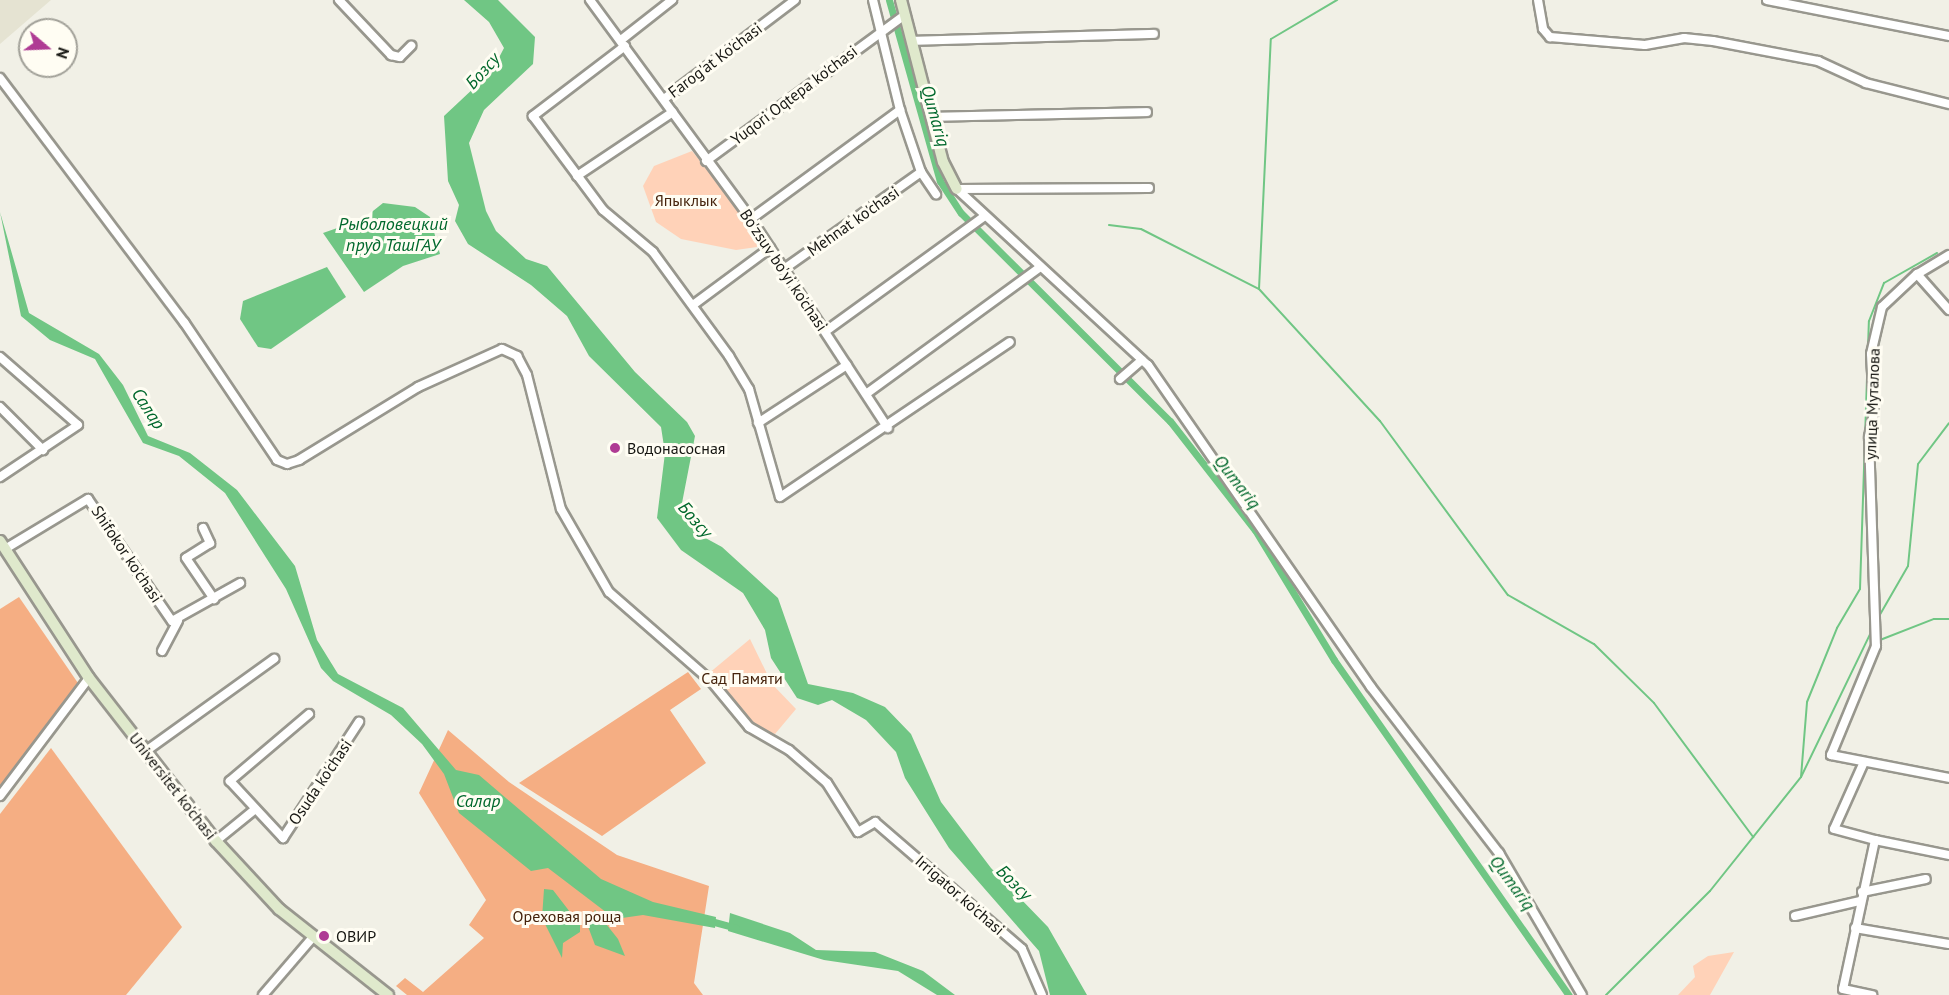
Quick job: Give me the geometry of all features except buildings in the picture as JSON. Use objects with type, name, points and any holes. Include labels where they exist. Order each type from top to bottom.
[{"type":"main road","points":[[901,0],[931,117],[957,189]]},
{"type":"main road","name":"Universitet ko'chasi","points":[[3,545],[89,678],[216,841],[279,909],[388,995]]},
{"type":"street","points":[[339,0],[391,54],[400,57],[411,46]]},
{"type":"street","name":"Bo'zsuv bo'yi ko'chasi","points":[[590,0],[664,99],[706,161],[752,219],[888,428]]},
{"type":"street","points":[[672,0],[533,116],[603,210],[653,252],[693,305],[749,389],[780,497],[888,428],[1010,342]]},
{"type":"street","name":"Farog'at Ko'chasi","points":[[664,99],[795,0]]},
{"type":"street","points":[[873,0],[900,110],[921,172],[936,194]]},
{"type":"street","points":[[1539,0],[1543,29],[1550,37],[1645,45],[1684,38],[1713,40],[1826,63],[1866,83],[1949,104]]},
{"type":"street","points":[[1767,0],[1949,36]]},
{"type":"street","name":"Yuqori Oqtepa ko'chasi","points":[[706,161],[881,30],[905,15]]},
{"type":"street","points":[[912,41],[1155,34]]},
{"type":"street","name":"Irrigator ko'chasi","points":[[0,78],[184,322],[277,460],[287,465],[299,460],[418,387],[502,349],[517,356],[527,375],[561,509],[609,592],[711,681],[749,727],[789,750],[827,783],[858,832],[876,822],[1022,949],[1042,995]]},
{"type":"street","points":[[752,219],[900,110]]},
{"type":"street","points":[[577,176],[673,112]]},
{"type":"street","points":[[931,117],[1148,112]]},
{"type":"street","name":"Mehnat ko'chasi","points":[[784,269],[921,172]]},
{"type":"street","points":[[957,189],[1149,188]]},
{"type":"street","points":[[957,189],[983,218],[1037,270],[1139,362],[1261,523],[1371,687],[1499,853],[1582,995]]},
{"type":"street","points":[[826,331],[983,218]]},
{"type":"street","points":[[693,305],[770,248]]},
{"type":"street","name":"улица Муталова","points":[[1864,762],[1831,755],[1876,646],[1873,587],[1872,354],[1884,300],[1917,274],[1949,255]]},
{"type":"street","points":[[866,393],[1037,270]]},
{"type":"street","points":[[1917,274],[1949,310]]},
{"type":"street","points":[[0,357],[78,425],[0,477]]},
{"type":"street","points":[[1120,378],[1139,362]]},
{"type":"street","points":[[758,423],[847,365]]},
{"type":"street","points":[[0,407],[43,450]]},
{"type":"street","name":"Shifokor ko'chasi","points":[[3,545],[88,499],[172,621],[178,621]]},
{"type":"street","points":[[203,528],[210,543],[186,558],[214,599]]},
{"type":"street","points":[[162,651],[178,621],[240,583]]},
{"type":"street","points":[[146,751],[274,659]]},
{"type":"street","points":[[0,796],[89,678]]},
{"type":"street","name":"Osuda ko'chasi","points":[[309,714],[230,781],[254,810],[283,838],[359,723]]},
{"type":"street","points":[[1949,778],[1864,762],[1834,829],[1949,855]]},
{"type":"street","points":[[216,841],[254,810]]},
{"type":"street","points":[[1872,995],[1844,990],[1861,897],[1875,840]]},
{"type":"street","points":[[1795,916],[1926,879]]},
{"type":"street","points":[[1855,928],[1949,944]]},
{"type":"street","points":[[263,995],[314,936]]},
{"type":"shaded area","points":[[0,0],[51,0],[30,18],[18,18],[18,28],[0,44]]},
{"type":"green space","name":"Япыклык","points":[[692,151],[754,227],[757,247],[736,250],[681,239],[656,222],[643,186],[654,166]]},
{"type":"green space","points":[[19,597],[80,686],[0,787],[0,609]]},
{"type":"green space","name":"Сад Памяти","points":[[750,639],[772,684],[796,709],[775,734],[750,725],[708,674]]},
{"type":"green space","points":[[688,672],[701,689],[670,710],[706,763],[602,836],[519,783]]},
{"type":"green space","name":"Ореховая роща","points":[[448,730],[509,782],[617,855],[709,886],[694,983],[703,995],[407,995],[396,986],[405,978],[423,992],[484,938],[469,925],[486,900],[419,793]]},
{"type":"green space","points":[[51,748],[182,927],[126,995],[0,995],[0,814]]},
{"type":"green space","points":[[1734,952],[1710,995],[1678,995],[1695,977],[1693,966],[1708,956]]},
{"type":"water","name":"Бозсу","points":[[464,0],[498,0],[535,37],[533,64],[484,110],[469,143],[486,211],[496,231],[526,259],[547,266],[635,372],[687,422],[695,436],[682,503],[700,535],[722,547],[778,598],[808,684],[853,693],[885,707],[911,734],[941,802],[991,868],[1048,927],[1087,995],[1050,995],[1039,951],[949,848],[905,778],[896,752],[866,720],[832,700],[818,705],[797,698],[771,658],[765,630],[743,593],[681,550],[657,518],[665,453],[661,427],[589,356],[567,316],[531,285],[468,244],[455,221],[459,205],[448,181],[444,116],[492,71],[504,48],[489,22]]},
{"type":"water","name":"Рыболовецкий пруд ТашГАУ","points":[[383,203],[415,207],[430,217],[440,254],[403,266],[364,292],[323,233],[363,219]]},
{"type":"water","name":"Салар","points":[[0,212],[29,313],[99,354],[123,385],[148,436],[190,453],[237,490],[295,566],[317,640],[338,674],[403,708],[456,770],[479,775],[601,879],[653,902],[716,917],[715,928],[643,915],[615,919],[548,868],[531,871],[459,813],[444,774],[422,744],[391,715],[333,681],[321,668],[286,589],[225,493],[179,456],[143,443],[95,359],[50,340],[21,316]]},
{"type":"water","points":[[327,267],[346,297],[271,349],[258,347],[240,319],[243,301]]},
{"type":"water","points":[[544,889],[553,890],[580,925],[580,932],[563,943],[562,958],[542,918]]},
{"type":"water","points":[[595,910],[618,939],[625,956],[595,945],[587,924]]},
{"type":"water","points":[[730,913],[790,933],[816,950],[875,952],[923,971],[955,995],[937,995],[898,971],[824,960],[728,931]]},
{"type":"waterway","name":"Qumariq","points":[[889,0],[940,181],[961,213],[1170,421],[1255,530],[1334,660],[1569,995]]},
{"type":"waterway","points":[[1259,289],[1271,39],[1337,0]]},
{"type":"waterway","points":[[1109,225],[1141,229],[1259,289],[1380,421],[1508,595],[1594,644],[1654,703],[1753,837]]},
{"type":"waterway","points":[[1801,777],[1807,702],[1837,628],[1860,589],[1869,321],[1884,283],[1937,253]]},
{"type":"waterway","points":[[1878,618],[1908,566],[1918,464],[1949,423]]},
{"type":"waterway","points":[[1880,640],[1934,619],[1949,619]]},
{"type":"waterway","points":[[1606,995],[1710,891],[1801,777],[1870,634]]},
{"type":"waterway","name":"Салар","points":[[707,920],[736,928]]},
{"type":"place","name":"Водонасосная","points":[[615,448]]},
{"type":"place","name":"ОВИР","points":[[324,936]]}]
